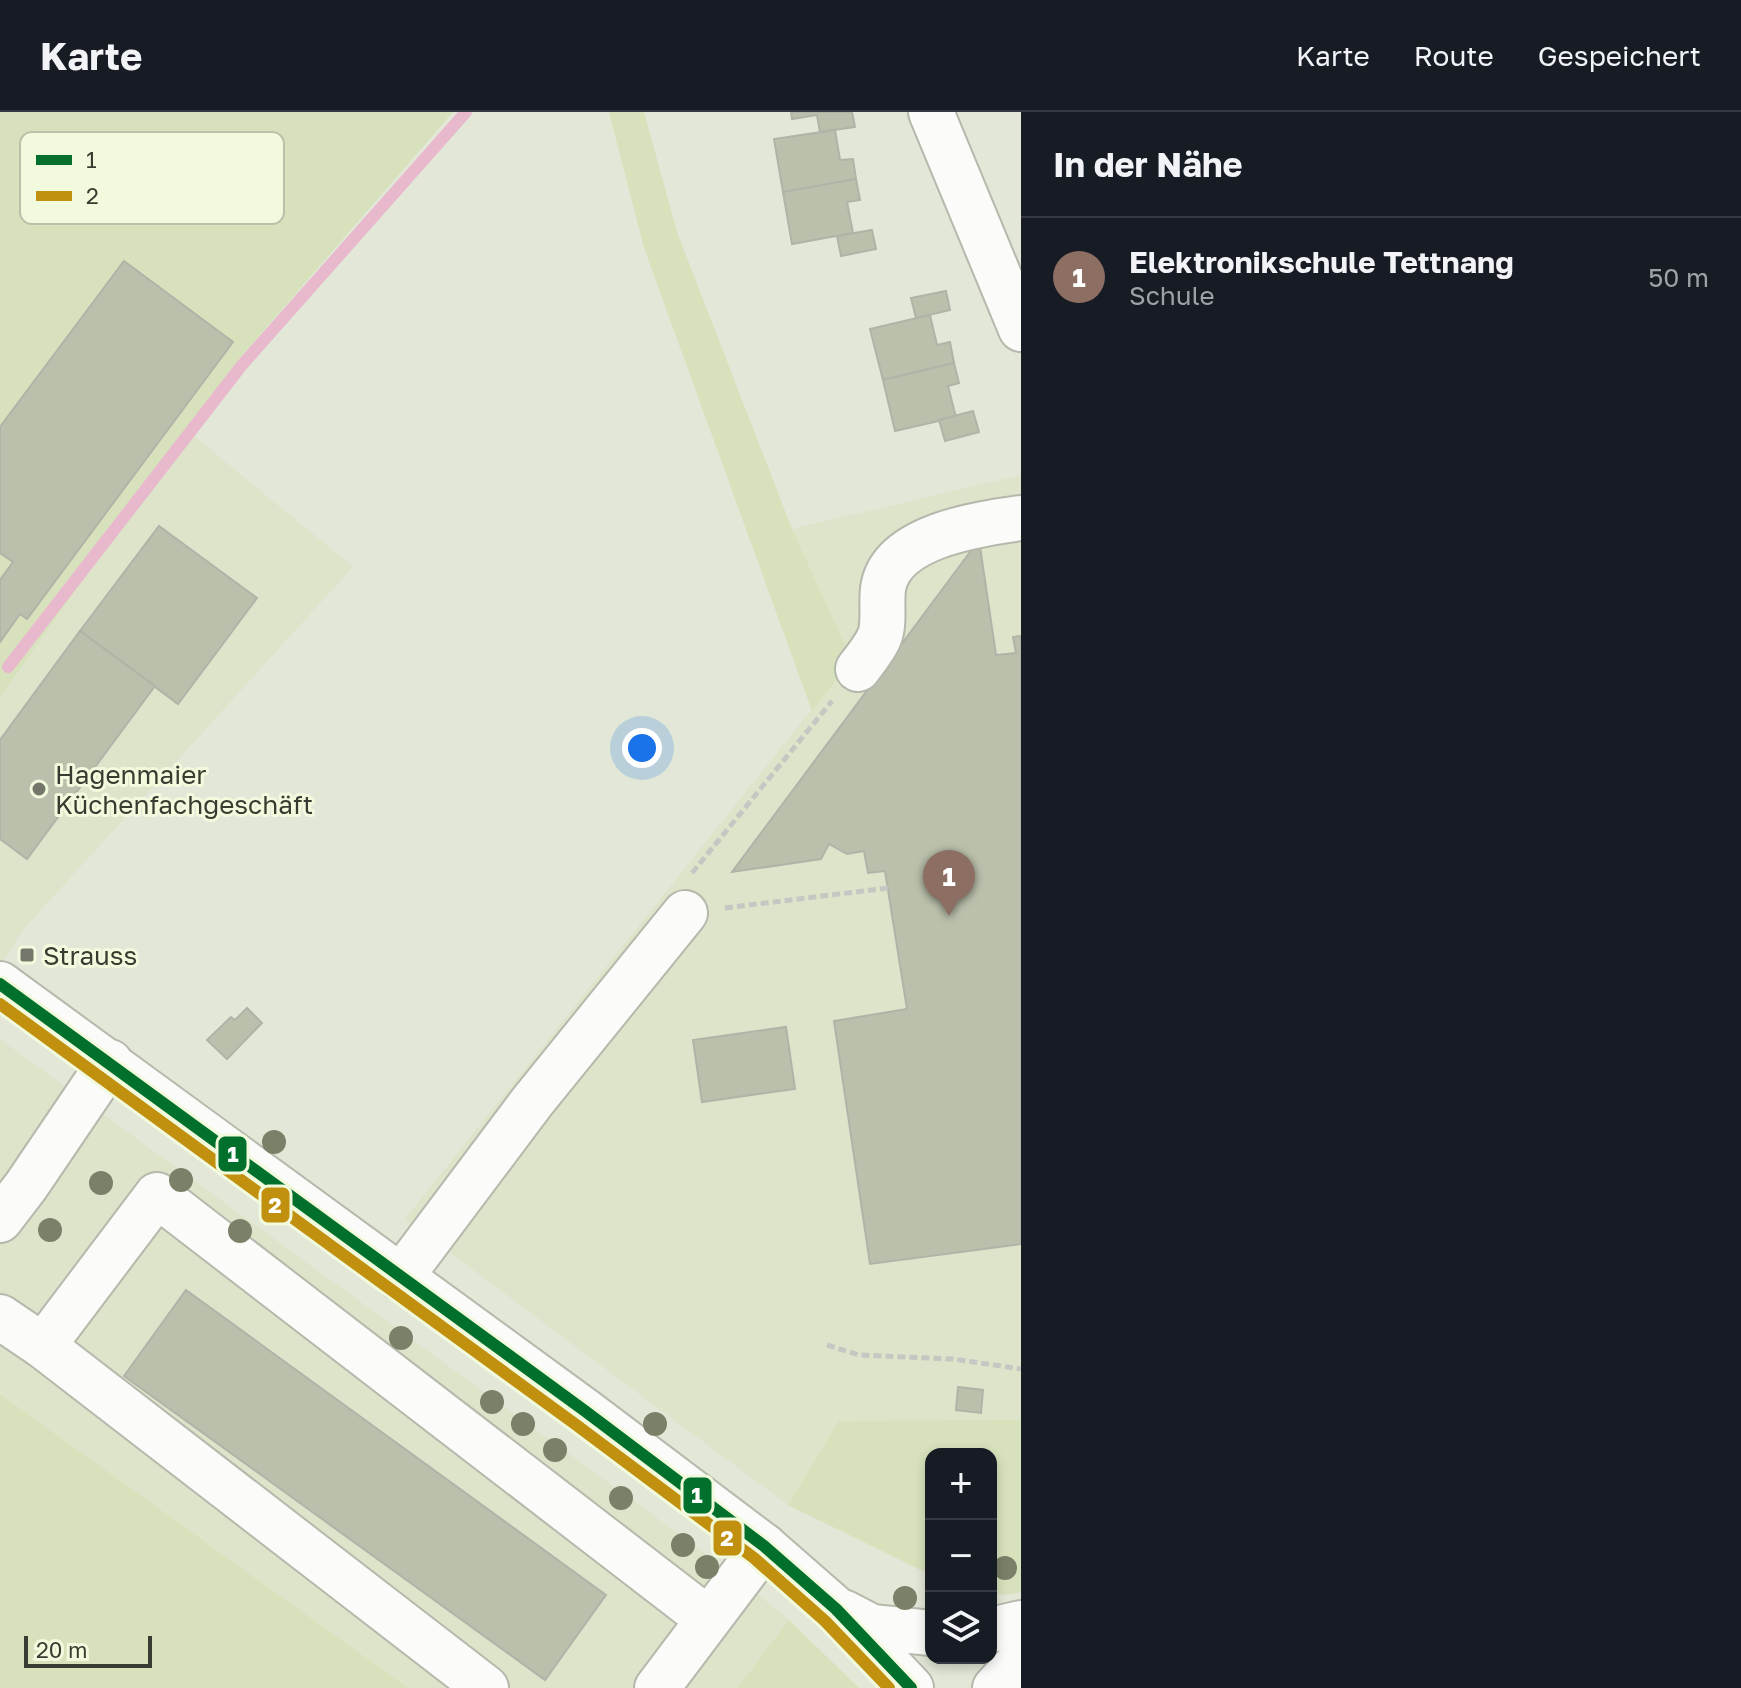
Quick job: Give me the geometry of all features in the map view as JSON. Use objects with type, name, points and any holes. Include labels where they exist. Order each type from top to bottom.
[{"type":"street","points":[[931,112],[1019,318]]},
{"type":"street","points":[[858,669],[879,638],[883,586],[900,554],[930,539],[1021,518]]},
{"type":"street","points":[[400,1278],[532,1102],[685,913]]},
{"type":"street","points":[[0,984],[585,1411],[764,1546],[836,1609],[911,1688]]},
{"type":"street","points":[[0,1220],[110,1062]]},
{"type":"street","points":[[43,1346],[157,1195],[708,1619]]},
{"type":"street","points":[[0,1317],[43,1346],[486,1688]]},
{"type":"street","points":[[657,1688],[764,1546]]},
{"type":"street","points":[[836,1609],[872,1627],[925,1632]]},
{"type":"street","points":[[997,1629],[1021,1623]]},
{"type":"street","points":[[995,1688],[1021,1660]]},
{"type":"path","points":[[858,669],[692,872],[685,913],[888,888]]},
{"type":"path","points":[[827,1345],[859,1355],[953,1359],[1021,1369]]},
{"type":"shaded area","points":[[0,112],[453,112],[239,359],[0,697]]},
{"type":"shaded area","points":[[609,112],[644,112],[677,232],[792,529],[852,660],[812,711],[644,248]]},
{"type":"shaded area","points":[[188,431],[353,567],[22,931],[0,967],[0,697]]},
{"type":"shaded area","points":[[1021,475],[1021,1592],[1005,1595],[997,1593],[997,1448],[925,1448],[925,1572],[788,1505],[405,1219],[851,660],[792,529]]},
{"type":"shaded area","points":[[0,1039],[724,1567],[789,1620],[737,1688],[408,1688],[0,1394]]},
{"type":"shaded area","points":[[0,1394],[408,1688],[0,1688]]},
{"type":"shaded area","points":[[1021,1420],[1021,1592],[1005,1595],[997,1593],[997,1448],[925,1448],[925,1572],[788,1505],[839,1421]]},
{"type":"shaded area","points":[[789,1620],[859,1688],[737,1688]]},
{"type":"building","points":[[791,112],[852,112],[855,127],[820,132],[817,115],[792,119]]},
{"type":"building","points":[[835,130],[840,160],[853,159],[856,179],[783,192],[774,139]]},
{"type":"building","points":[[856,179],[860,200],[847,202],[853,233],[792,244],[783,192]]},
{"type":"building","points":[[872,230],[876,249],[841,256],[837,236]]},
{"type":"building","points":[[124,261],[233,342],[27,619],[20,614],[0,642],[0,580],[13,562],[0,553],[0,427]]},
{"type":"building","points":[[946,291],[950,310],[916,318],[911,298]]},
{"type":"building","points":[[930,315],[937,345],[950,342],[954,363],[883,380],[870,329]]},
{"type":"building","points":[[954,363],[959,383],[948,386],[956,417],[895,431],[883,380]]},
{"type":"building","points":[[973,411],[979,432],[945,441],[939,420]]},
{"type":"building","points":[[159,526],[257,598],[178,704],[80,631]]},
{"type":"building","points":[[979,540],[996,655],[1016,653],[1013,637],[1021,636],[1021,1244],[870,1264],[834,1021],[907,1009],[885,871],[868,873],[864,851],[847,854],[829,844],[821,859],[732,872]]},
{"type":"building","name":"Hagenmaier Küchenfachgeschäft","points":[[80,631],[155,686],[27,859],[0,839],[0,740]]},
{"type":"building","points":[[247,1008],[262,1023],[227,1059],[207,1040],[231,1017],[235,1020]]},
{"type":"building","points":[[786,1027],[795,1089],[702,1102],[693,1040]]},
{"type":"building","points":[[186,1290],[606,1595],[545,1680],[124,1376]]},
{"type":"building","points":[[958,1387],[983,1390],[981,1413],[956,1410]]},
{"type":"waterway","points":[[8,667],[242,365],[466,112]]},
{"type":"transit line","name":"1","points":[[0,984],[585,1411],[764,1546],[836,1609],[911,1688]]},
{"type":"transit line","name":"2","points":[[0,1004],[754,1558],[825,1621],[889,1688]]},
{"type":"place","name":"Hagenmaier Küchenfachgeschäft","points":[[39,789]]},
{"type":"place","name":"Elektronikschule Tettnang","points":[[949,916]]},
{"type":"place","name":"Strauss","points":[[27,955]]}]
